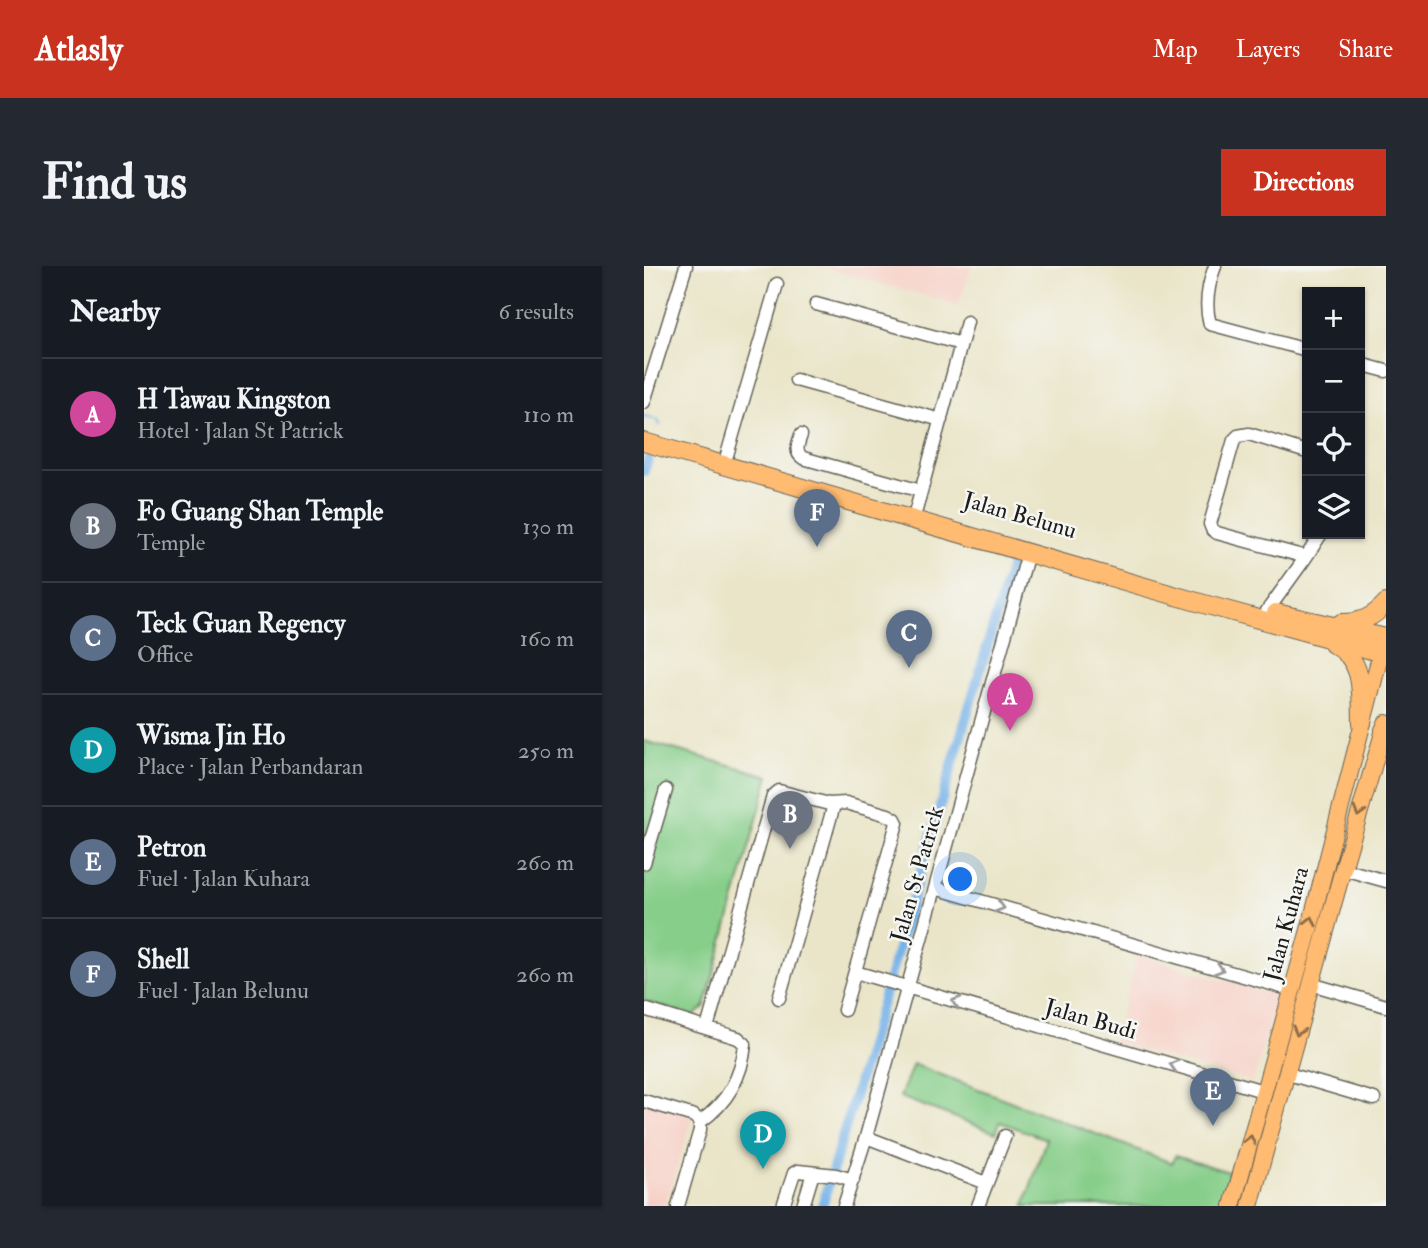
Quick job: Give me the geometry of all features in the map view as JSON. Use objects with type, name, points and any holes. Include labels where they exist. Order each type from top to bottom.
[{"type":"highway","name":"Jalan Belunu","points":[[644,431],[1267,611],[1315,628]]},
{"type":"highway","name":"Jalan Belunu","points":[[644,442],[1028,553],[1315,628],[1385,643]]},
{"type":"highway","points":[[1315,628],[1363,621],[1376,614],[1386,603]]},
{"type":"highway","points":[[1315,628],[1352,657],[1361,686],[1362,723]]},
{"type":"main road","name":"Jalan Kuhara","points":[[1232,1206],[1385,643]]},
{"type":"main road","name":"Jalan Kuhara","points":[[1250,1206],[1285,1073],[1385,727]]},
{"type":"street","points":[[644,402],[686,266]]},
{"type":"street","points":[[1215,266],[1207,297],[1210,324],[1302,349]]},
{"type":"street","points":[[727,455],[777,284]]},
{"type":"street","points":[[816,304],[961,344]]},
{"type":"street","points":[[916,510],[967,322]]},
{"type":"street","points":[[1365,365],[1386,371]]},
{"type":"street","points":[[796,380],[941,420]]},
{"type":"street","points":[[1302,450],[1248,434],[1238,436],[1234,440],[1210,524],[1217,533],[1306,557]]},
{"type":"street","points":[[801,435],[797,451],[803,458],[921,491]]},
{"type":"street","points":[[1267,611],[1318,539]]},
{"type":"street","name":"Jalan St Patrick","points":[[844,1206],[866,1137],[1028,553]]},
{"type":"street","points":[[644,863],[666,790]]},
{"type":"street","points":[[707,1028],[774,794],[782,791],[834,805],[846,803],[888,815],[897,823],[844,1010]]},
{"type":"street","points":[[779,998],[834,805]]},
{"type":"street","points":[[1343,869],[1386,881]]},
{"type":"street","points":[[935,888],[1292,990]]},
{"type":"street","name":"Jalan Budi","points":[[855,972],[1263,1091]]},
{"type":"street","points":[[1311,984],[1386,1006]]},
{"type":"street","points":[[644,1009],[742,1040],[745,1044],[734,1086],[700,1122]]},
{"type":"street","points":[[1285,1073],[1374,1099]]},
{"type":"street","points":[[644,1101],[694,1116],[700,1122],[678,1206]]},
{"type":"street","points":[[978,1206],[1005,1136]]},
{"type":"street","points":[[866,1137],[986,1183]]},
{"type":"street","points":[[783,1206],[794,1173],[798,1171],[853,1180]]},
{"type":"street","points":[[803,1206],[813,1173]]},
{"type":"shaded area","points":[[818,266],[972,266],[958,305]]},
{"type":"shaded area","points":[[1138,955],[1278,996],[1253,1082],[1113,1042]]},
{"type":"shaded area","points":[[644,1095],[695,1110],[665,1206],[644,1206]]},
{"type":"green space","points":[[644,741],[769,776],[705,1006],[694,1016],[644,1001]]},
{"type":"green space","points":[[913,1064],[1172,1163],[1175,1156],[1229,1172],[1220,1206],[1024,1206],[1046,1139],[1000,1122],[996,1133],[900,1097]]},
{"type":"waterway","points":[[644,416],[658,420],[660,425]]},
{"type":"waterway","points":[[644,471],[648,459]]},
{"type":"waterway","points":[[822,1206],[1013,559]]},
{"type":"place","name":"Shell","points":[[817,547]]},
{"type":"place","name":"Teck Guan Regency","points":[[909,668]]},
{"type":"place","name":"H Tawau Kingston","points":[[1010,731]]},
{"type":"place","name":"Fo Guang Shan Temple","points":[[790,849]]},
{"type":"place","name":"Petron","points":[[1213,1126]]},
{"type":"place","name":"Wisma Jin Ho","points":[[763,1169]]}]
